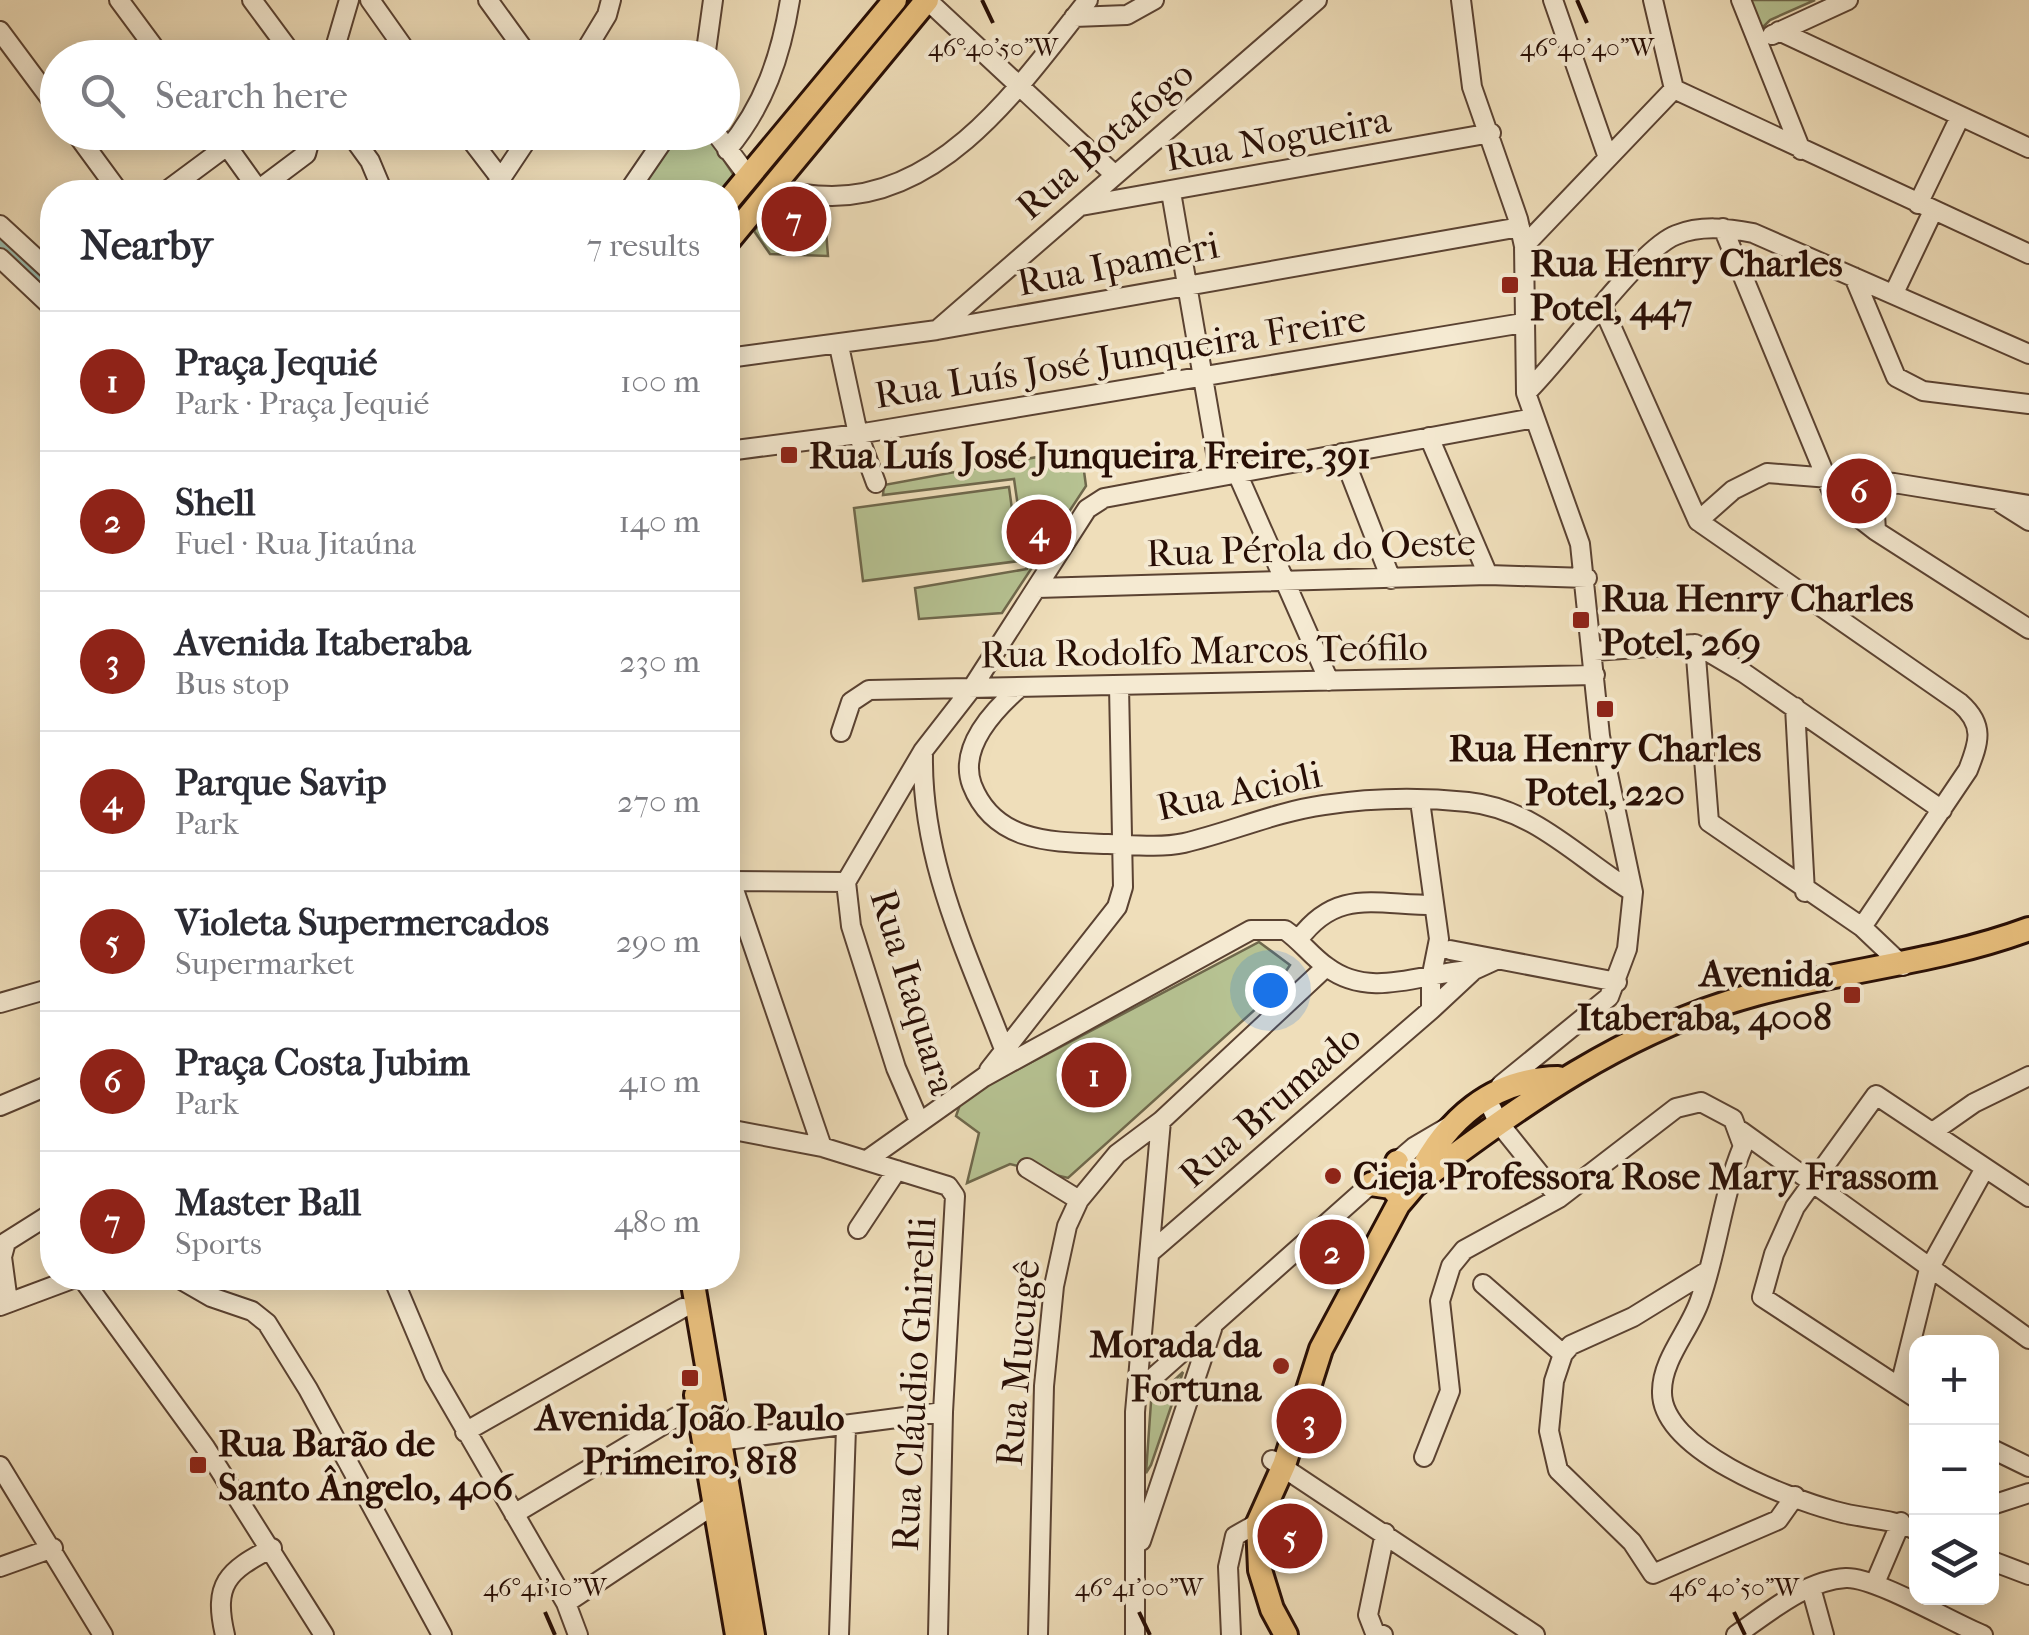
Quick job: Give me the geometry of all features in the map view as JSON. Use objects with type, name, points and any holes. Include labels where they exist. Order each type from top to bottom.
[{"type":"main road","points":[[740,227],[927,0]]},
{"type":"main road","points":[[740,186],[885,2]]},
{"type":"main road","points":[[1286,1635],[1265,1587],[1256,1546],[1258,1523],[1320,1349],[1448,1127],[1714,1006],[1795,985],[1903,966],[2029,929]]},
{"type":"main road","points":[[1408,1192],[1520,1083],[1562,1078]]},
{"type":"main road","points":[[1397,1162],[1408,1192]]},
{"type":"main road","points":[[1371,1184],[1387,1184],[1408,1192]]},
{"type":"main road","points":[[680,1290],[737,1635]]},
{"type":"main road","points":[[694,1290],[754,1635]]},
{"type":"street","points":[[119,0],[149,40]]},
{"type":"street","points":[[252,0],[282,40]]},
{"type":"street","points":[[337,40],[348,0]]},
{"type":"street","points":[[370,0],[398,40]]},
{"type":"street","points":[[488,0],[517,40]]},
{"type":"street","points":[[707,40],[713,0]]},
{"type":"street","points":[[740,134],[779,57],[790,0]]},
{"type":"street","points":[[927,0],[1115,175]]},
{"type":"street","points":[[770,191],[834,196],[897,182],[963,144],[1088,0]]},
{"type":"street","points":[[1074,17],[1127,14],[1154,0]]},
{"type":"street","name":"Rua Botafogo","points":[[936,330],[1317,0]]},
{"type":"street","points":[[1462,0],[1466,62],[1524,246],[1526,393],[1575,522],[1586,578],[1608,786],[1633,892],[1633,916],[1617,982],[1598,1010],[1543,1054],[1494,1107],[1560,1198]]},
{"type":"street","points":[[1553,0],[1607,155]]},
{"type":"street","points":[[1654,0],[1674,90]]},
{"type":"street","points":[[1741,0],[1801,150]]},
{"type":"street","points":[[1759,43],[1848,0]]},
{"type":"street","points":[[590,40],[609,1]]},
{"type":"street","points":[[0,31],[40,85]]},
{"type":"street","points":[[1779,31],[2029,148]]},
{"type":"street","points":[[1524,246],[1607,155],[1674,90]]},
{"type":"street","points":[[1674,90],[2029,254]]},
{"type":"street","points":[[1894,293],[1960,117]]},
{"type":"street","name":"Rua Nogueira","points":[[1076,207],[1491,134]]},
{"type":"street","points":[[88,150],[110,180]]},
{"type":"street","points":[[178,180],[210,150]]},
{"type":"street","points":[[230,150],[251,180]]},
{"type":"street","points":[[273,180],[307,150]]},
{"type":"street","points":[[362,150],[378,180]]},
{"type":"street","points":[[475,150],[493,180]]},
{"type":"street","points":[[500,180],[520,150]]},
{"type":"street","points":[[636,180],[657,150]]},
{"type":"street","points":[[727,150],[748,176]]},
{"type":"street","points":[[1170,192],[1201,377],[1228,474],[1287,584],[1330,681]]},
{"type":"street","points":[[0,225],[40,262]]},
{"type":"street","name":"Rua Ipameri","points":[[740,357],[936,330],[1520,227]]},
{"type":"street","points":[[1526,393],[1659,244],[1697,230],[1723,228],[1753,233],[2029,354]]},
{"type":"street","points":[[1723,228],[1834,499],[1876,531],[2029,629]]},
{"type":"street","points":[[0,258],[40,296]]},
{"type":"street","points":[[1854,276],[1896,377],[1923,391],[2029,404]]},
{"type":"street","points":[[1603,308],[1698,521],[1972,714],[1980,733],[1968,770],[1862,927]]},
{"type":"street","name":"Rua Luís José Junqueira Freire","points":[[740,449],[858,434],[1523,323]]},
{"type":"street","points":[[839,346],[858,434],[876,482]]},
{"type":"street","points":[[740,881],[846,882],[923,752],[972,688],[1094,502],[1534,418]]},
{"type":"street","points":[[1429,437],[1488,575]]},
{"type":"street","points":[[1342,453],[1391,580]]},
{"type":"street","points":[[1698,521],[1749,479],[1768,473],[1894,483],[2029,505]]},
{"type":"street","points":[[1876,531],[1874,497],[1894,483]]},
{"type":"street","points":[[1998,501],[2029,522]]},
{"type":"street","name":"Rua Pérola do Oeste","points":[[1037,588],[1287,584],[1488,575],[1586,578]]},
{"type":"street","points":[[1594,651],[1695,644],[1795,707],[1942,810]]},
{"type":"street","points":[[1695,644],[1708,822],[1805,892],[1862,927],[1903,966]]},
{"type":"street","name":"Rua Rodolfo Marcos Teófilo","points":[[842,732],[852,702],[866,690],[1595,675]]},
{"type":"street","points":[[984,1077],[1116,907],[1124,887],[1119,686]]},
{"type":"street","name":"Rua Acioli","points":[[1019,688],[993,712],[971,754],[970,780],[992,818],[1031,838],[1180,844],[1320,805],[1467,802],[1514,813],[1548,830],[1633,892]]},
{"type":"street","points":[[1795,707],[1805,892]]},
{"type":"street","points":[[923,752],[924,801],[935,871],[1004,1049]]},
{"type":"street","points":[[1420,802],[1434,905],[1444,945],[1431,979],[1431,1010]]},
{"type":"street","name":"Rua Itaquara","points":[[846,882],[851,926],[896,1068],[919,1121]]},
{"type":"street","points":[[1298,940],[1316,916],[1340,904],[1434,905]]},
{"type":"street","points":[[740,910],[822,1147]]},
{"type":"street","points":[[867,1160],[984,1077],[1250,930],[1285,930],[1326,967],[1360,982],[1431,979],[1474,970]]},
{"type":"street","points":[[1444,945],[1617,982]]},
{"type":"street","points":[[1444,945],[1474,970]]},
{"type":"street","name":"Rua Brumado","points":[[1152,1251],[1474,970],[1498,959]]},
{"type":"street","name":"Rua Mucugê","points":[[1038,1635],[1044,1386],[1058,1254],[1079,1200],[1117,1154],[1160,1120],[1326,967]]},
{"type":"street","points":[[0,1003],[40,991]]},
{"type":"street","points":[[1520,1083],[1543,1054]]},
{"type":"street","points":[[1934,1131],[1974,1103],[2029,1077]]},
{"type":"street","points":[[0,1106],[40,1089]]},
{"type":"street","points":[[1909,1393],[1762,1297],[1784,1226],[1876,1095],[2029,1197]]},
{"type":"street","points":[[1424,1457],[1450,1392],[1440,1302],[1451,1266],[1464,1250],[1560,1198],[1650,1127],[1690,1103],[1722,1110],[1741,1131],[1810,1184],[2029,1338]]},
{"type":"street","points":[[1135,1635],[1132,1577],[1138,1391],[1160,1120]]},
{"type":"street","points":[[1138,1391],[1371,1184],[1448,1127]]},
{"type":"street","name":"Rua Cláudio Ghirelli","points":[[740,1131],[867,1160],[948,1186],[955,1196],[943,1412],[938,1635]]},
{"type":"street","points":[[1741,1131],[1744,1146],[1730,1176],[1701,1299],[1666,1370],[1663,1404],[1684,1438],[1734,1470],[1834,1511],[1909,1526],[1875,1583]]},
{"type":"street","points":[[1027,1168],[1079,1200]]},
{"type":"street","points":[[1900,1386],[1928,1270],[1985,1168]]},
{"type":"street","points":[[858,1230],[898,1170]]},
{"type":"street","points":[[40,1221],[6,1242],[2,1258],[4,1304],[53,1290]]},
{"type":"street","points":[[1706,1272],[1633,1317],[1582,1337],[1562,1354],[1554,1380],[1549,1431],[1558,1470],[1632,1542],[1653,1574],[1778,1520],[1795,1496]]},
{"type":"street","points":[[1482,1284],[1562,1354]]},
{"type":"street","points":[[90,1290],[272,1548],[324,1635]]},
{"type":"street","points":[[198,1290],[252,1311],[267,1323],[308,1389],[442,1635]]},
{"type":"street","points":[[397,1290],[434,1375],[566,1602],[578,1635]]},
{"type":"street","points":[[465,1432],[683,1308]]},
{"type":"street","points":[[1132,1577],[1146,1517],[1212,1328]]},
{"type":"street","points":[[514,1514],[698,1404]]},
{"type":"street","points":[[720,1441],[846,1428],[943,1412]]},
{"type":"street","points":[[839,1635],[846,1428]]},
{"type":"street","points":[[1999,1452],[2029,1467]]},
{"type":"street","points":[[1278,1462],[1535,1635]]},
{"type":"street","points":[[0,1466],[103,1635]]},
{"type":"street","points":[[1999,1503],[2029,1493]]},
{"type":"street","points":[[566,1602],[715,1504]]},
{"type":"street","points":[[1231,1635],[1228,1568],[1236,1536],[1258,1523]]},
{"type":"street","points":[[1383,1635],[1375,1633],[1368,1615],[1385,1533]]},
{"type":"street","points":[[0,1567],[53,1548]]},
{"type":"street","points":[[224,1635],[218,1606],[220,1591],[240,1566],[272,1548]]},
{"type":"street","points":[[1999,1564],[2029,1575]]},
{"type":"street","points":[[1736,1635],[1811,1588],[1846,1578],[1875,1583],[1983,1635]]},
{"type":"street","points":[[1230,1593],[1265,1587]]},
{"type":"street","points":[[1811,1588],[1824,1635]]},
{"type":"green space","points":[[1746,0],[1815,0],[1770,20],[1759,31]]},
{"type":"green space","points":[[660,150],[717,150],[735,177],[733,180],[639,180]]},
{"type":"green space","points":[[824,205],[828,256],[770,254],[754,231],[771,207]]},
{"type":"green space","points":[[1081,449],[1086,486],[1002,613],[919,619],[915,588],[1027,569],[1014,479],[883,495],[884,485]]},
{"type":"green space","points":[[1009,487],[1019,561],[863,581],[854,508]]},
{"type":"green space","points":[[1259,942],[1290,965],[1269,997],[1068,1178],[1010,1164],[967,1183],[979,1133],[956,1116],[962,1099]]},
{"type":"green space","points":[[1183,1372],[1151,1465],[1146,1473],[1151,1402]]},
{"type":"waterway","points":[[0,245],[40,281]]},
{"type":"place","name":"Master Ball","points":[[794,219]]},
{"type":"place","name":"Rua Henry Charles Potel, 447","points":[[1510,285]]},
{"type":"place","name":"Rua Luís José Junqueira Freire, 391","points":[[789,455]]},
{"type":"place","name":"Praça Costa Jubim","points":[[1859,491]]},
{"type":"place","name":"Parque Savip","points":[[1039,532]]},
{"type":"place","name":"Rua Henry Charles Potel, 269","points":[[1581,620]]},
{"type":"place","name":"Rua Henry Charles Potel, 220","points":[[1605,709]]},
{"type":"place","name":"Avenida Itaberaba, 4008","points":[[1852,995]]},
{"type":"place","name":"Praça Jequié","points":[[1094,1075]]},
{"type":"place","name":"Cieja Professora Rose Mary Frassom","points":[[1333,1176]]},
{"type":"place","name":"Shell","points":[[1332,1252]]},
{"type":"place","name":"Morada da Fortuna","points":[[1281,1366]]},
{"type":"place","name":"Avenida João Paulo Primeiro, 818","points":[[690,1378]]},
{"type":"place","name":"Avenida Itaberaba","points":[[1309,1421]]},
{"type":"place","name":"Rua Barão de Santo Ângelo, 406","points":[[198,1465]]},
{"type":"place","name":"Violeta Supermercados","points":[[1290,1536]]}]
